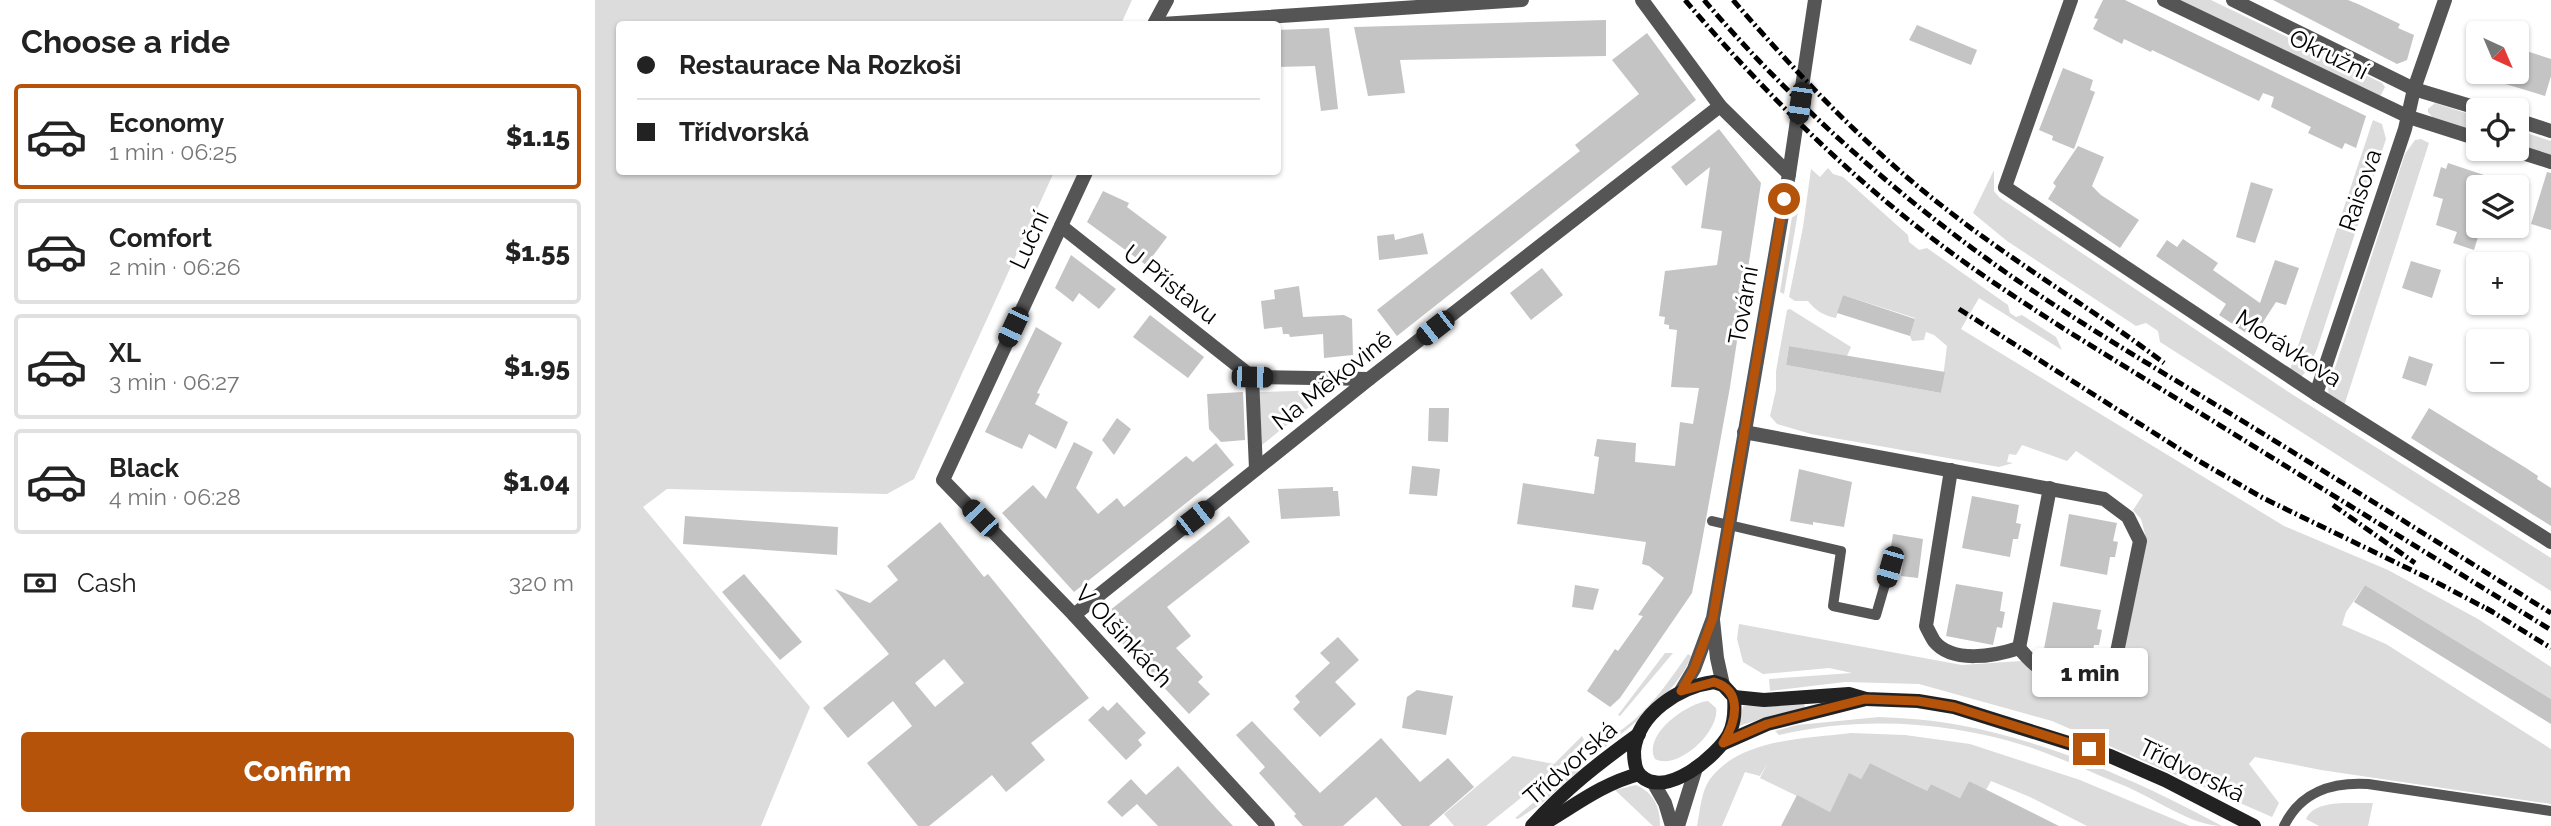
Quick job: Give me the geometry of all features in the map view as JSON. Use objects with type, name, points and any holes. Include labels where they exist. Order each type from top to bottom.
[{"type":"main road","points":[[1714,682],[1723,685],[1734,697],[1732,727],[1723,743],[1696,768],[1673,780],[1653,782],[1639,774],[1634,756],[1639,734],[1653,713],[1681,691],[1714,682]]},
{"type":"main road","name":"Třídvorská","points":[[1734,697],[1764,700],[1849,694],[1865,699],[1918,701],[1954,707],[2068,741],[2165,780],[2253,826]]},
{"type":"main road","name":"Třídvorská","points":[[1723,743],[1767,724],[1865,699]]},
{"type":"main road","name":"Třídvorská","points":[[1532,826],[1592,768],[1639,734]]},
{"type":"main road","name":"Třídvorská","points":[[1540,826],[1605,786],[1639,774]]},
{"type":"street","points":[[1156,21],[1167,0]]},
{"type":"street","points":[[1207,21],[1523,0]]},
{"type":"street","points":[[1642,0],[1720,106],[1789,174]]},
{"type":"street","name":"Tovární","points":[[1681,691],[1694,669],[1713,618],[1789,174],[1815,0]]},
{"type":"street","name":"Morávkova","points":[[2071,0],[2005,187],[2316,394],[2551,542]]},
{"type":"street","name":"Okružní","points":[[2164,0],[2409,117],[2466,135]]},
{"type":"street","name":"Okružní","points":[[2233,0],[2414,89],[2466,105]]},
{"type":"street","name":"Raisova","points":[[2316,394],[2409,117],[2414,89],[2445,0]]},
{"type":"street","name":"Na Měkovině","points":[[1074,615],[1369,379],[1720,106]]},
{"type":"street","points":[[2529,124],[2551,131]]},
{"type":"street","points":[[2529,155],[2551,162]]},
{"type":"street","name":"Luční","points":[[943,480],[1085,175]]},
{"type":"street","name":"U Přístavu","points":[[1061,226],[1252,377]]},
{"type":"street","points":[[1256,470],[1252,377],[1369,379]]},
{"type":"street","points":[[1744,432],[2104,499],[2128,517],[2140,541],[2116,657],[2103,674],[2092,678],[2045,671],[2031,662],[2019,648]]},
{"type":"street","points":[[1951,470],[1926,626],[1935,643],[1960,656],[1998,654],[2019,648]]},
{"type":"street","name":"V Olšinkách","points":[[943,480],[1074,615],[1268,826]]},
{"type":"street","points":[[2019,648],[2050,488]]},
{"type":"street","name":"Tovární","points":[[1713,618],[1723,685]]},
{"type":"street","points":[[1678,826],[1696,768]]},
{"type":"street","points":[[1653,782],[1665,803],[1672,826]]},
{"type":"lane","points":[[1712,521],[1841,551],[1833,606],[1876,615],[1890,567]]},
{"type":"lane","points":[[2284,826],[2303,801],[2340,783],[2368,784],[2551,811]]},
{"type":"shaded area","points":[[595,0],[1132,0],[1122,21],[616,21],[616,175],[1053,175],[914,479],[887,494],[667,489],[643,507],[810,707],[761,826],[595,826]]},
{"type":"shaded area","points":[[2177,0],[2211,0],[2382,83],[2385,87],[2381,95],[2377,96]]},
{"type":"shaded area","points":[[2435,103],[2466,113],[2466,130],[2433,118],[2428,109]]},
{"type":"shaded area","points":[[2373,120],[2382,124],[2386,139],[2317,349],[2308,369],[2301,377],[2289,373]]},
{"type":"shaded area","points":[[2529,134],[2551,141],[2551,156],[2529,150]]},
{"type":"shaded area","points":[[2421,139],[2429,143],[2344,406],[2329,396],[2328,389],[2405,154],[2415,140]]},
{"type":"shaded area","points":[[1828,168],[1833,174],[1843,177],[1908,235],[1909,242],[1919,250],[1927,248],[2008,305],[2010,313],[2016,317],[2022,315],[2056,337],[2062,350],[1979,298],[1961,329],[2284,526],[2388,570],[2478,619],[2551,667],[2551,699],[2365,585],[2346,612],[2342,625],[2386,644],[2551,749],[2551,804],[2321,770],[2255,757],[2249,764],[2279,803],[2272,817],[2052,721],[1919,684],[1845,682],[1770,691],[1769,679],[1852,673],[1829,668],[1763,674],[1743,662],[1737,639],[1739,624],[1962,665],[2021,661],[2047,680],[2091,689],[2117,673],[2121,666],[2145,534],[2141,519],[2133,510],[2143,495],[2076,451],[2067,461],[2022,445],[2016,455],[2009,454],[2007,462],[2013,463],[1999,467],[1811,434],[1777,424],[1770,416],[1787,310],[1790,309],[1851,347],[1847,356],[1789,346],[1786,365],[1941,393],[1947,346],[1926,332],[1924,340],[1912,341],[1910,336],[1915,318],[1843,295],[1836,318],[1820,312],[1808,301],[1795,301],[1789,297],[1811,169],[1820,177]]},
{"type":"shaded area","points":[[1994,170],[1994,191],[2000,198],[2287,391],[2551,558],[2551,591],[2160,342],[2158,331],[2146,323],[2136,326],[2007,241],[1973,213]]},
{"type":"shaded area","points":[[1793,210],[1798,212],[1784,294],[1780,292]]},
{"type":"shaded area","points":[[1330,390],[1262,445],[1259,392]]},
{"type":"shaded area","points":[[1665,653],[1673,653],[1620,716],[1618,715]]},
{"type":"shaded area","points":[[1688,654],[1691,656],[1685,670],[1675,684],[1592,758],[1591,754],[1597,745],[1624,728],[1651,703]]},
{"type":"shaded area","points":[[1708,701],[1716,708],[1715,718],[1704,738],[1685,754],[1674,759],[1655,759],[1655,740],[1669,722],[1689,708]]},
{"type":"shaded area","points":[[1804,704],[1802,709],[1739,726],[1743,706]]},
{"type":"shaded area","points":[[1879,717],[1949,723],[2027,742],[2127,779],[2222,826],[2186,817],[2125,786],[2039,750],[1965,731],[1903,724],[1872,724],[1841,725],[1779,735],[1775,731],[1797,725]]},
{"type":"shaded area","points":[[1851,733],[1905,735],[1970,744],[2080,780],[2190,826],[2087,826],[1991,781],[1986,790],[1969,781],[1960,798],[1931,784],[1925,795],[1919,787],[1870,763],[1861,779],[1849,774],[1830,812],[1760,778],[1767,764],[1760,776],[1745,772],[1722,826],[1697,826],[1707,784],[1723,765],[1739,755],[1794,739]]},
{"type":"shaded area","points":[[1582,736],[1584,740],[1554,771],[1486,826],[1454,826],[1444,814],[1513,756],[1554,764]]},
{"type":"shaded area","points":[[1578,765],[1583,767],[1541,804],[1518,819],[1515,818]]},
{"type":"shaded area","points":[[1636,785],[1655,801],[1660,826],[1653,826],[1615,790]]},
{"type":"shaded area","points":[[2373,803],[2368,826],[2319,826],[2306,819],[2311,812],[2326,805]]},
{"type":"building","points":[[2103,0],[2125,0],[2366,116],[2356,148],[2345,143],[2342,149],[2308,133],[2311,127],[2271,107],[2274,97],[2263,93],[2259,101],[2152,50],[2151,52],[2124,39],[2122,44],[2093,29],[2098,19],[2094,18]]},
{"type":"building","points":[[2273,0],[2348,0],[2358,4],[2400,24],[2398,28],[2414,35],[2407,60],[2397,64]]},
{"type":"building","points":[[1606,20],[1606,56],[1400,60],[1405,93],[1368,96],[1354,27]]},
{"type":"building","points":[[1917,25],[1977,50],[1971,65],[1909,40]]},
{"type":"building","points":[[1329,28],[1338,109],[1321,111],[1315,66],[1281,67],[1281,30]]},
{"type":"building","points":[[1647,33],[1696,100],[1397,336],[1377,310],[1580,151],[1575,145],[1639,94],[1612,60]]},
{"type":"building","points":[[2529,52],[2551,59],[2551,76],[2545,96],[2505,84],[2529,84]]},
{"type":"building","points":[[2063,68],[2093,80],[2090,90],[2095,92],[2074,149],[2052,140],[2053,136],[2039,130]]},
{"type":"building","points":[[1719,129],[1761,183],[1730,387],[1700,552],[1692,593],[1620,698],[1610,707],[1587,691],[1615,649],[1618,651],[1643,616],[1638,615],[1664,578],[1642,564],[1646,542],[1517,524],[1523,483],[1594,494],[1599,457],[1594,456],[1597,439],[1636,443],[1635,462],[1675,466],[1680,422],[1693,424],[1699,388],[1671,387],[1677,330],[1669,329],[1669,325],[1664,324],[1665,317],[1659,316],[1665,271],[1717,265],[1722,231],[1701,228],[1710,167],[1686,186],[1671,167]]},
{"type":"building","points":[[2078,146],[2104,157],[2092,186],[2139,220],[2120,248],[2048,199],[2056,186],[2053,183]]},
{"type":"building","points":[[2448,163],[2484,175],[2466,175],[2466,238],[2478,238],[2474,250],[2453,243],[2457,232],[2436,225],[2443,199],[2433,196],[2441,167],[2446,169]]},
{"type":"building","points":[[2547,172],[2551,173],[2551,230],[2531,224]]},
{"type":"building","points":[[2251,182],[2273,189],[2255,243],[2236,237]]},
{"type":"building","points":[[1103,191],[1129,203],[1127,207],[1167,237],[1146,265],[1087,222]]},
{"type":"building","points":[[1423,233],[1428,254],[1379,260],[1377,236],[1394,234],[1395,240]]},
{"type":"building","points":[[2183,239],[2218,263],[2213,270],[2260,303],[2275,260],[2299,268],[2286,305],[2276,302],[2256,333],[2250,330],[2254,321],[2246,333],[2219,315],[2226,304],[2156,256],[2167,240],[2177,247]]},
{"type":"building","points":[[1071,255],[1116,289],[1099,309],[1079,293],[1073,302],[1055,288]]},
{"type":"building","points":[[2411,261],[2441,270],[2432,298],[2402,288]]},
{"type":"building","points":[[1542,268],[1563,295],[1531,320],[1510,293]]},
{"type":"building","points":[[1299,286],[1303,317],[1344,315],[1352,319],[1353,355],[1324,358],[1323,334],[1290,337],[1289,334],[1283,334],[1282,327],[1264,329],[1261,301],[1275,299],[1274,290]]},
{"type":"building","points":[[1843,295],[1915,319],[1910,336],[1837,313]]},
{"type":"building","points":[[1150,315],[1204,357],[1188,378],[1133,337]]},
{"type":"building","points":[[1036,327],[1062,343],[1037,393],[1040,394],[1035,404],[1068,422],[1056,449],[1029,434],[1022,449],[985,432]]},
{"type":"building","points":[[1789,346],[1945,372],[1941,393],[1786,365]]},
{"type":"building","points":[[2409,356],[2433,364],[2426,386],[2402,378]]},
{"type":"building","points":[[1243,392],[1245,440],[1221,442],[1209,429],[1207,394]]},
{"type":"building","points":[[1429,408],[1449,408],[1448,442],[1428,441]]},
{"type":"building","points":[[2429,408],[2526,468],[2551,488],[2551,526],[2411,438]]},
{"type":"building","points":[[1117,418],[1131,429],[1114,455],[1102,440]]},
{"type":"building","points":[[1074,442],[1093,452],[1076,488],[1098,514],[1117,498],[1124,507],[1186,456],[1193,462],[1216,443],[1234,465],[1074,592],[1002,513],[1033,485],[1046,499]]},
{"type":"building","points":[[1412,466],[1440,469],[1437,496],[1409,494]]},
{"type":"building","points":[[1799,469],[1852,482],[1844,527],[1790,521]]},
{"type":"building","points":[[1333,487],[1333,491],[1338,491],[1340,516],[1281,519],[1278,489]]},
{"type":"building","points":[[1972,496],[2019,505],[2016,523],[2021,524],[2018,539],[2013,539],[2010,557],[1962,548]]},
{"type":"building","points":[[2069,514],[2117,523],[2113,541],[2118,542],[2115,557],[2110,557],[2107,575],[2060,566]]},
{"type":"building","points":[[685,516],[838,527],[837,555],[683,544]]},
{"type":"building","points":[[1229,516],[1250,542],[1167,607],[1191,636],[1176,648],[1203,677],[1198,682],[1210,694],[1189,714],[1103,623],[1104,615]]},
{"type":"building","points":[[940,522],[984,577],[988,574],[1089,698],[1031,743],[1045,760],[1006,792],[992,775],[929,826],[918,826],[867,763],[912,726],[893,701],[848,738],[823,708],[889,654],[835,589],[870,603],[898,580],[887,566]],"holes":[[[944,659],[964,683],[935,707],[915,683]]]},
{"type":"building","points":[[1893,534],[1923,539],[1918,578],[1901,576],[1904,555],[1890,553]]},
{"type":"building","points":[[744,574],[802,642],[780,660],[722,592]]},
{"type":"building","points":[[1956,584],[2003,592],[2000,611],[2005,612],[2002,628],[1997,627],[1993,645],[1946,636]]},
{"type":"building","points":[[1575,585],[1599,589],[1593,610],[1572,607]]},
{"type":"building","points":[[2365,585],[2551,699],[2551,724],[2354,602]]},
{"type":"building","points":[[2053,602],[2101,610],[2097,629],[2102,630],[2099,645],[2094,645],[2091,663],[2043,654]]},
{"type":"building","points":[[1338,637],[1359,660],[1335,682],[1356,704],[1320,737],[1293,709],[1300,702],[1295,696],[1330,663],[1320,653]]},
{"type":"building","points":[[1417,690],[1453,696],[1446,735],[1402,728],[1407,697]]},
{"type":"building","points":[[1117,702],[1146,733],[1138,740],[1142,745],[1126,760],[1088,720],[1103,706],[1108,711]]},
{"type":"building","points":[[1252,721],[1320,793],[1381,738],[1420,782],[1448,758],[1474,787],[1429,826],[1402,826],[1376,797],[1343,826],[1303,826],[1294,816],[1296,814],[1259,773],[1265,767],[1236,735]]},
{"type":"building","points":[[1870,763],[1927,791],[1931,784],[1960,798],[1969,781],[2059,826],[1781,826],[1797,795],[1830,812],[1849,773],[1861,779]]},
{"type":"building","points":[[1178,766],[1233,826],[1158,826],[1137,804],[1122,817],[1107,802],[1131,779],[1146,795]]},
{"type":"railway","points":[[1685,0],[1804,128],[1869,187],[1953,254],[2069,332],[2551,630]]},
{"type":"railway","points":[[1704,0],[1738,39],[1811,113],[1888,182],[1969,246],[2099,334],[2551,613]]},
{"type":"railway","points":[[1733,0],[1834,110],[1917,186],[2000,249],[2164,363]]},
{"type":"railway","points":[[1959,309],[2192,457],[2263,498],[2493,612]]},
{"type":"railway","points":[[2333,505],[2415,563]]},
{"type":"railway","points":[[2486,608],[2551,648]]},
{"type":"route","points":[[1784,199],[1713,618],[1694,669],[1681,691],[1714,682],[1730,691],[1734,697],[1734,718],[1723,743],[1767,724],[1843,707],[1865,699],[1918,701],[1954,707],[2089,749]]}]
